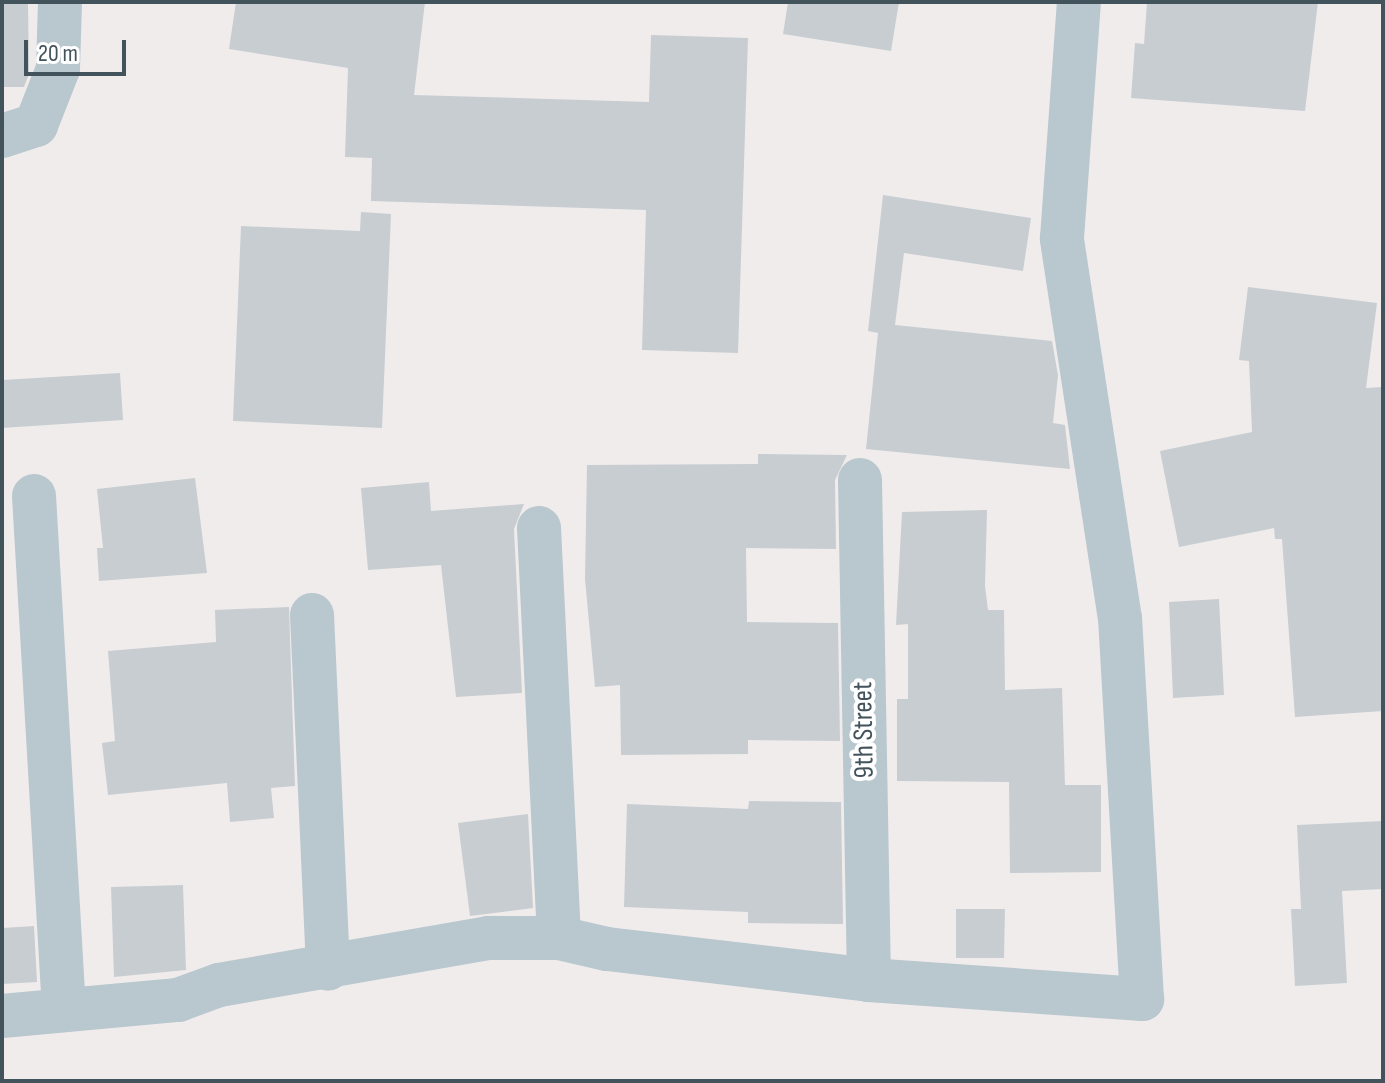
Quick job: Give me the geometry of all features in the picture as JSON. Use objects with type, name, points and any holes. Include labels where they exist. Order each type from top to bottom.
[{"type":"street","points":[[2,136],[36,125],[58,69],[60,2]]},
{"type":"street","points":[[2,1016],[178,1000],[219,985],[328,969],[488,938],[559,938],[607,949],[869,980],[1142,999],[1120,619],[1062,238],[1079,2]]},
{"type":"street","name":"9th Street","points":[[860,480],[869,980]]},
{"type":"street","points":[[34,496],[64,1010]]},
{"type":"street","points":[[539,528],[559,938]]},
{"type":"street","points":[[312,615],[328,969]]},
{"type":"building","points":[[2,2],[28,2],[29,74],[24,87],[2,87]]},
{"type":"building","points":[[236,2],[425,2],[414,95],[649,102],[651,35],[748,38],[738,353],[642,350],[646,210],[371,201],[372,158],[345,157],[348,68],[229,49]]},
{"type":"building","points":[[788,2],[899,2],[891,51],[783,34]]},
{"type":"building","points":[[1147,2],[1318,2],[1305,111],[1131,98],[1135,43],[1144,44]]},
{"type":"building","points":[[883,195],[1031,218],[1023,271],[904,253],[895,325],[1052,341],[1058,375],[1053,423],[1065,425],[1070,469],[866,449],[878,333],[868,331]]},
{"type":"building","points":[[361,212],[391,214],[382,428],[233,421],[241,226],[360,231]]},
{"type":"building","points":[[1248,287],[1377,303],[1366,388],[1382,387],[1383,711],[1295,717],[1282,539],[1275,539],[1274,528],[1179,547],[1160,451],[1252,432],[1249,361],[1239,360]]},
{"type":"building","points":[[120,373],[123,420],[2,428],[2,380]]},
{"type":"building","points":[[758,454],[847,455],[835,480],[836,549],[746,548],[747,622],[838,623],[840,741],[748,740],[748,754],[621,755],[620,685],[595,687],[585,579],[587,465],[758,464]]},
{"type":"building","points":[[195,478],[207,573],[99,581],[97,548],[103,548],[97,489]]},
{"type":"building","points":[[429,482],[431,511],[524,504],[514,529],[522,693],[456,697],[441,565],[368,570],[361,488]]},
{"type":"building","points":[[987,510],[985,586],[988,610],[1004,610],[1005,690],[1062,688],[1065,785],[1101,785],[1101,872],[1010,873],[1009,782],[897,781],[897,699],[908,699],[908,624],[896,625],[902,512]]},
{"type":"building","points":[[1219,599],[1224,695],[1173,698],[1169,602]]},
{"type":"building","points":[[289,607],[295,786],[271,788],[274,818],[230,822],[227,783],[108,795],[102,743],[115,741],[108,651],[216,642],[215,610]]},
{"type":"building","points":[[749,801],[841,802],[843,924],[748,923],[748,912],[624,907],[627,804],[748,809]]},
{"type":"building","points":[[528,814],[533,908],[470,916],[458,823]]},
{"type":"building","points":[[1383,821],[1383,889],[1342,891],[1347,983],[1295,986],[1291,909],[1301,909],[1297,825]]},
{"type":"building","points":[[183,885],[186,970],[114,977],[111,887]]},
{"type":"building","points":[[956,909],[1005,909],[1004,958],[956,958]]},
{"type":"building","points":[[34,926],[37,982],[2,984],[2,928]]}]
